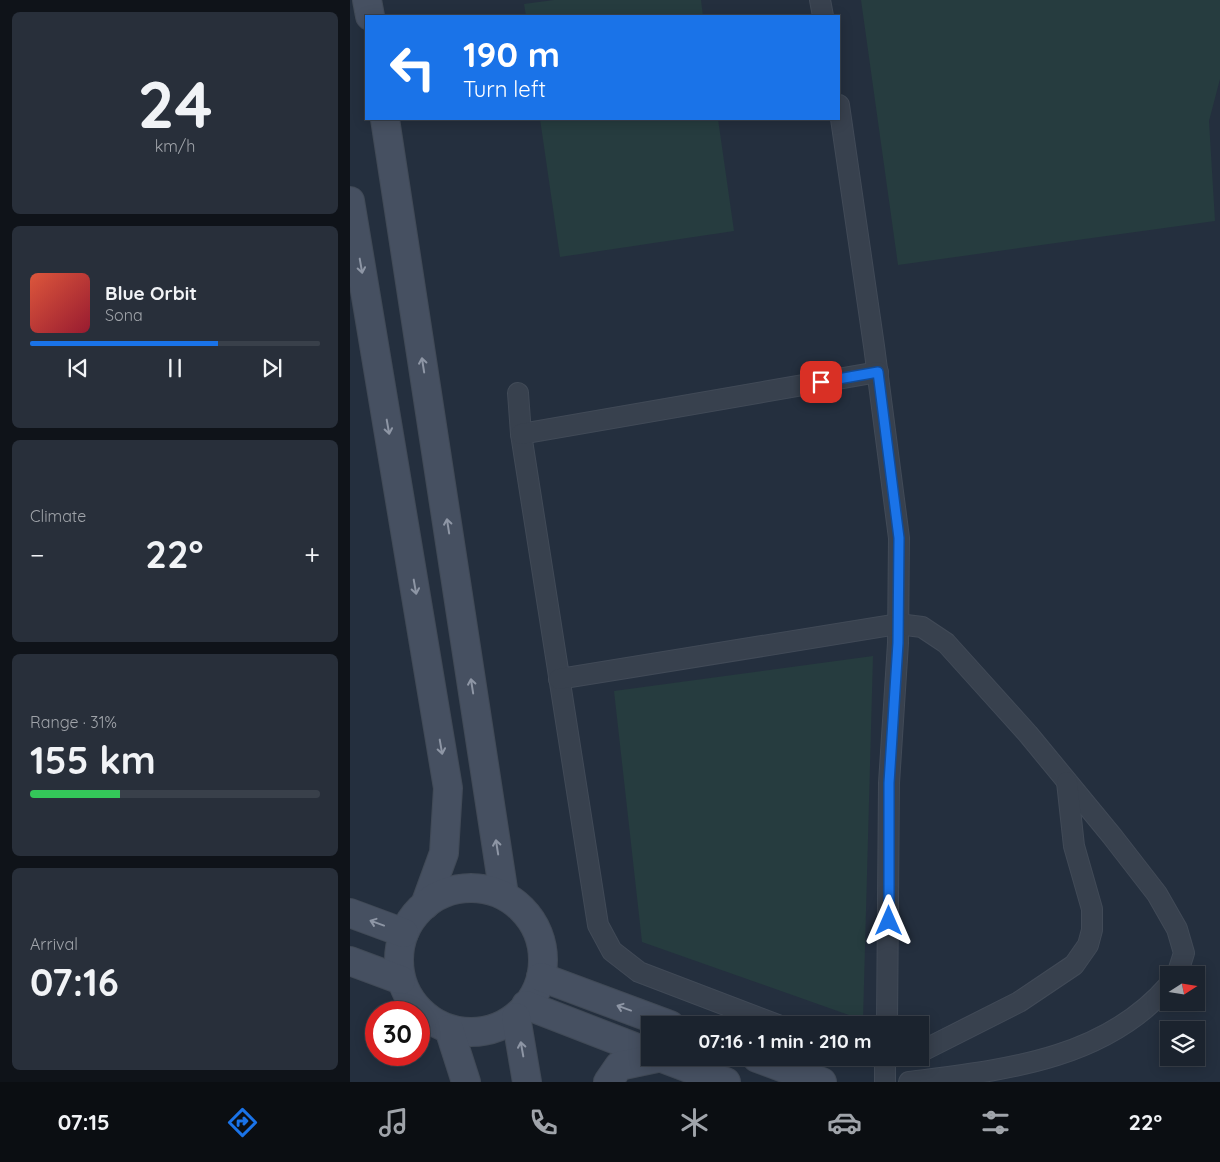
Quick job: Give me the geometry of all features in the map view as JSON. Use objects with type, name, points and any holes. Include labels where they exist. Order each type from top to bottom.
[{"type":"main road","points":[[367,0],[370,15]]},
{"type":"main road","points":[[385,120],[504,895]]},
{"type":"main road","points":[[350,201],[448,788],[444,853],[425,905]]},
{"type":"main road","points":[[457,888],[481,888],[504,895],[524,910],[537,930],[543,953],[542,977],[532,999],[521,1011],[496,1028],[472,1032],[449,1029],[428,1018],[412,1001],[401,980],[399,956],[404,933],[416,912],[435,896],[457,888]]},
{"type":"main road","points":[[350,913],[404,933]]},
{"type":"main road","points":[[350,961],[401,980]]},
{"type":"main road","points":[[542,977],[646,1016]]},
{"type":"main road","points":[[521,1011],[641,1050]]},
{"type":"main road","points":[[521,1011],[527,1082]]},
{"type":"main road","points":[[449,1029],[466,1082]]},
{"type":"main road","points":[[608,1082],[619,1066],[641,1061]]},
{"type":"main road","points":[[683,1066],[726,1082]]},
{"type":"main road","points":[[779,1066],[822,1082]]},
{"type":"street","points":[[820,0],[823,15]]},
{"type":"street","points":[[840,112],[878,372],[899,538],[898,624],[889,783],[886,1016]]},
{"type":"street","points":[[521,434],[878,372]]},
{"type":"street","points":[[518,393],[521,434],[598,925],[612,951],[639,972],[754,1016]]},
{"type":"street","points":[[559,679],[898,624],[922,627],[946,643],[1067,782],[1151,887],[1177,929],[1184,953],[1180,966]]},
{"type":"street","points":[[929,1047],[1019,1002],[1074,965],[1088,945],[1092,930],[1092,909],[1074,846],[1067,782]]},
{"type":"street","points":[[909,1082],[995,1071],[1080,1049],[1116,1029],[1154,1002],[1160,995]]},
{"type":"street","points":[[885,1082],[886,1066]]},
{"type":"green space","points":[[554,0],[701,0],[703,15],[526,15],[524,4]]},
{"type":"green space","points":[[861,0],[1220,0],[1220,79],[1209,121],[1215,221],[898,265]]},
{"type":"green space","points":[[540,120],[718,120],[734,231],[560,257]]},
{"type":"green space","points":[[873,656],[863,1016],[852,1016],[642,942],[614,691]]},
{"type":"route","points":[[821,382],[878,372],[899,538],[898,643],[889,783],[889,921]]}]
